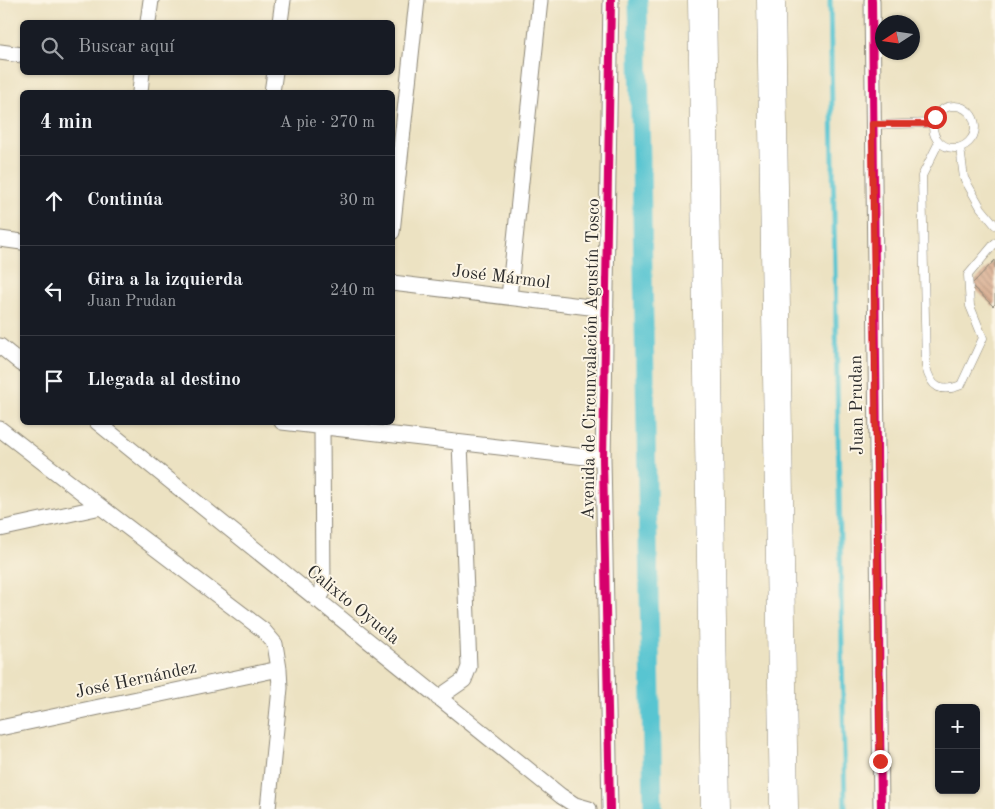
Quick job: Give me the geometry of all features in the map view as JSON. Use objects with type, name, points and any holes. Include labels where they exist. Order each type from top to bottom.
[{"type":"highway","points":[[702,0],[715,809]]},
{"type":"highway","points":[[771,0],[784,809]]},
{"type":"street","points":[[148,20],[151,0]]},
{"type":"street","points":[[280,20],[283,0]]},
{"type":"street","points":[[395,204],[417,0]]},
{"type":"street","points":[[509,297],[540,0]]},
{"type":"street","name":"Avenida de Circunvalación Agustín Tosco","points":[[610,809],[603,459],[611,0]]},
{"type":"street","name":"Juan Prudan","points":[[872,0],[881,809]]},
{"type":"street","points":[[0,52],[20,55]]},
{"type":"street","points":[[140,90],[142,75]]},
{"type":"street","points":[[272,90],[275,75]]},
{"type":"street","points":[[0,239],[20,242]]},
{"type":"street","name":"José Mármol","points":[[395,283],[606,309]]},
{"type":"street","points":[[0,346],[20,362]]},
{"type":"street","name":"Calixto Oyuela","points":[[101,425],[561,796],[575,805],[589,809]]},
{"type":"street","points":[[302,425],[603,459]]},
{"type":"street","points":[[316,600],[323,592],[322,428]]},
{"type":"street","points":[[0,429],[263,630],[274,644],[279,669],[280,688],[268,809]]},
{"type":"street","points":[[438,698],[464,680],[469,667],[460,443]]},
{"type":"street","points":[[0,529],[101,508]]},
{"type":"street","name":"José Hernández","points":[[0,728],[279,669]]},
{"type":"lane","points":[[951,105],[964,108],[970,112],[974,118],[974,133],[966,145],[960,148],[952,148],[939,142],[935,137],[932,124],[939,111],[951,105]]},
{"type":"lane","points":[[872,124],[932,124]]},
{"type":"lane","points":[[939,142],[922,176],[926,367],[929,378],[936,387],[949,390],[961,386],[984,338],[970,306],[968,275],[995,243]]},
{"type":"lane","points":[[960,148],[964,178],[981,208],[995,225]]},
{"type":"building","points":[[995,260],[995,304],[993,306],[971,285]]},
{"type":"waterway","points":[[638,0],[653,809]]},
{"type":"waterway","points":[[830,0],[845,809]]},
{"type":"cycle path","points":[[610,809],[603,459],[611,0]]},
{"type":"cycle path","points":[[872,0],[881,809]]},
{"type":"route","points":[[880,761],[872,124],[932,124],[935,117]]}]
